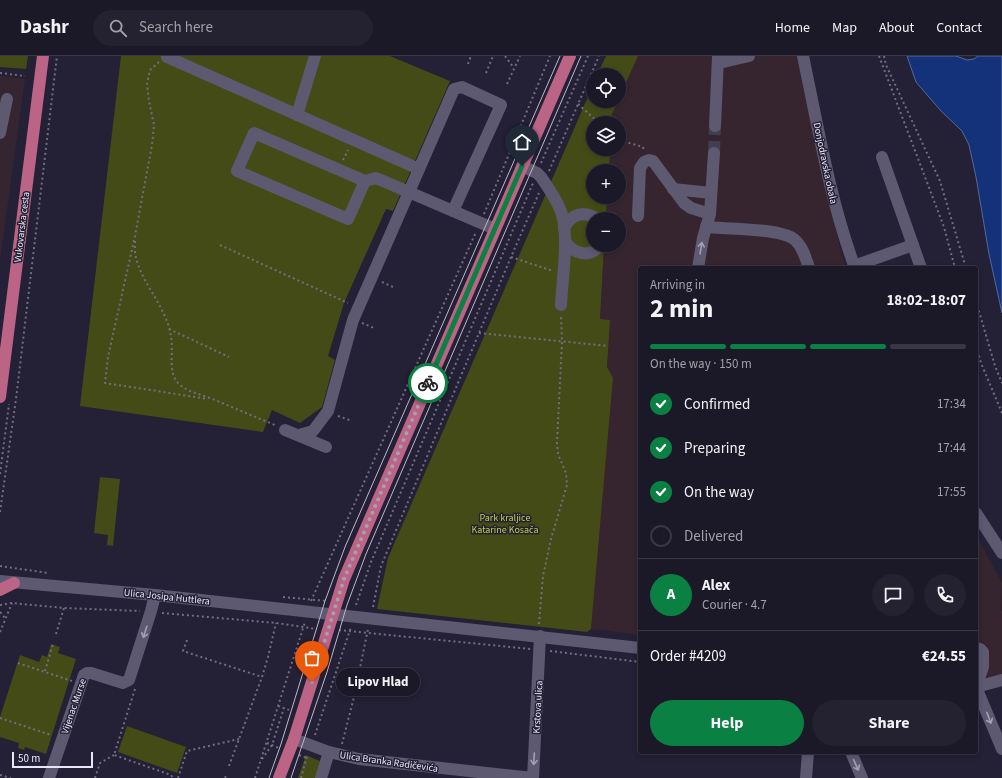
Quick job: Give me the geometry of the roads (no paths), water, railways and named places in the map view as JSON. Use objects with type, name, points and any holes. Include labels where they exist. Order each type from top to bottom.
[{"type":"main road","name":"Vukovarska cesta","points":[[0,398],[43,56]]},
{"type":"main road","points":[[279,778],[294,740],[344,579],[570,56]]},
{"type":"main road","points":[[0,590],[14,583]]},
{"type":"street","points":[[297,115],[315,56]]},
{"type":"street","points":[[716,126],[719,59],[749,56]]},
{"type":"street","name":"Donjodravska obala","points":[[803,56],[837,214],[854,266]]},
{"type":"street","points":[[167,57],[419,169]]},
{"type":"street","points":[[299,435],[313,432],[328,411],[353,320],[454,89],[462,87],[501,104],[453,211]]},
{"type":"street","points":[[0,133],[7,99]]},
{"type":"street","points":[[365,181],[348,219],[237,171],[254,133],[365,181],[376,178],[495,229]]},
{"type":"street","points":[[698,266],[703,238],[710,214],[714,153]]},
{"type":"street","points":[[882,157],[920,266]]},
{"type":"street","points":[[638,216],[640,168],[644,162],[649,160],[653,161],[684,203],[690,208],[710,214]]},
{"type":"street","points":[[522,166],[541,178],[562,215],[565,241],[561,305]]},
{"type":"street","points":[[673,189],[711,193]]},
{"type":"street","points":[[564,228],[567,222],[572,218],[578,215],[586,214]]},
{"type":"street","points":[[706,228],[783,233],[795,240],[802,249],[808,266]]},
{"type":"street","points":[[565,241],[568,247],[579,254],[592,252]]},
{"type":"street","points":[[857,266],[913,245]]},
{"type":"street","points":[[285,430],[326,447]]},
{"type":"street","points":[[978,516],[1002,554]]},
{"type":"street","name":"Ulica Josipa Huttlera","points":[[0,581],[155,595],[333,614]]},
{"type":"street","name":"Vijenac Murse","points":[[50,778],[84,675],[87,673],[131,685],[129,680],[152,611],[155,595]]},
{"type":"street","points":[[333,614],[540,630],[638,648]]},
{"type":"street","name":"Krstova ulica","points":[[533,778],[540,630]]},
{"type":"street","points":[[978,648],[983,652],[981,674],[978,682]]},
{"type":"street","points":[[981,674],[1002,673]]},
{"type":"street","points":[[978,686],[1002,680]]},
{"type":"street","points":[[978,687],[1002,689]]},
{"type":"street","points":[[978,692],[1002,749]]},
{"type":"street","name":"Ulica Branka Radičevića","points":[[294,740],[334,754],[359,759],[533,778]]},
{"type":"street","points":[[321,778],[334,754]]},
{"type":"street","points":[[806,778],[808,754]]},
{"type":"street","points":[[851,754],[862,778]]},
{"type":"water","points":[[907,56],[956,56],[967,60],[974,59],[978,56],[1002,56],[1002,313],[989,254],[969,145],[962,131],[941,111],[916,82]]},
{"type":"tunnel","points":[[714,153],[715,126]]},
{"type":"tram line","points":[[269,778],[325,601],[345,547],[560,56]]},
{"type":"tram line","points":[[291,778],[327,672],[347,605],[366,554],[581,56]]},
{"type":"place","name":"Lipov Hlad","points":[[312,682]]},
{"type":"park label","name":"Park kraljice Katarine Kosača","points":[[505,522]]}]
